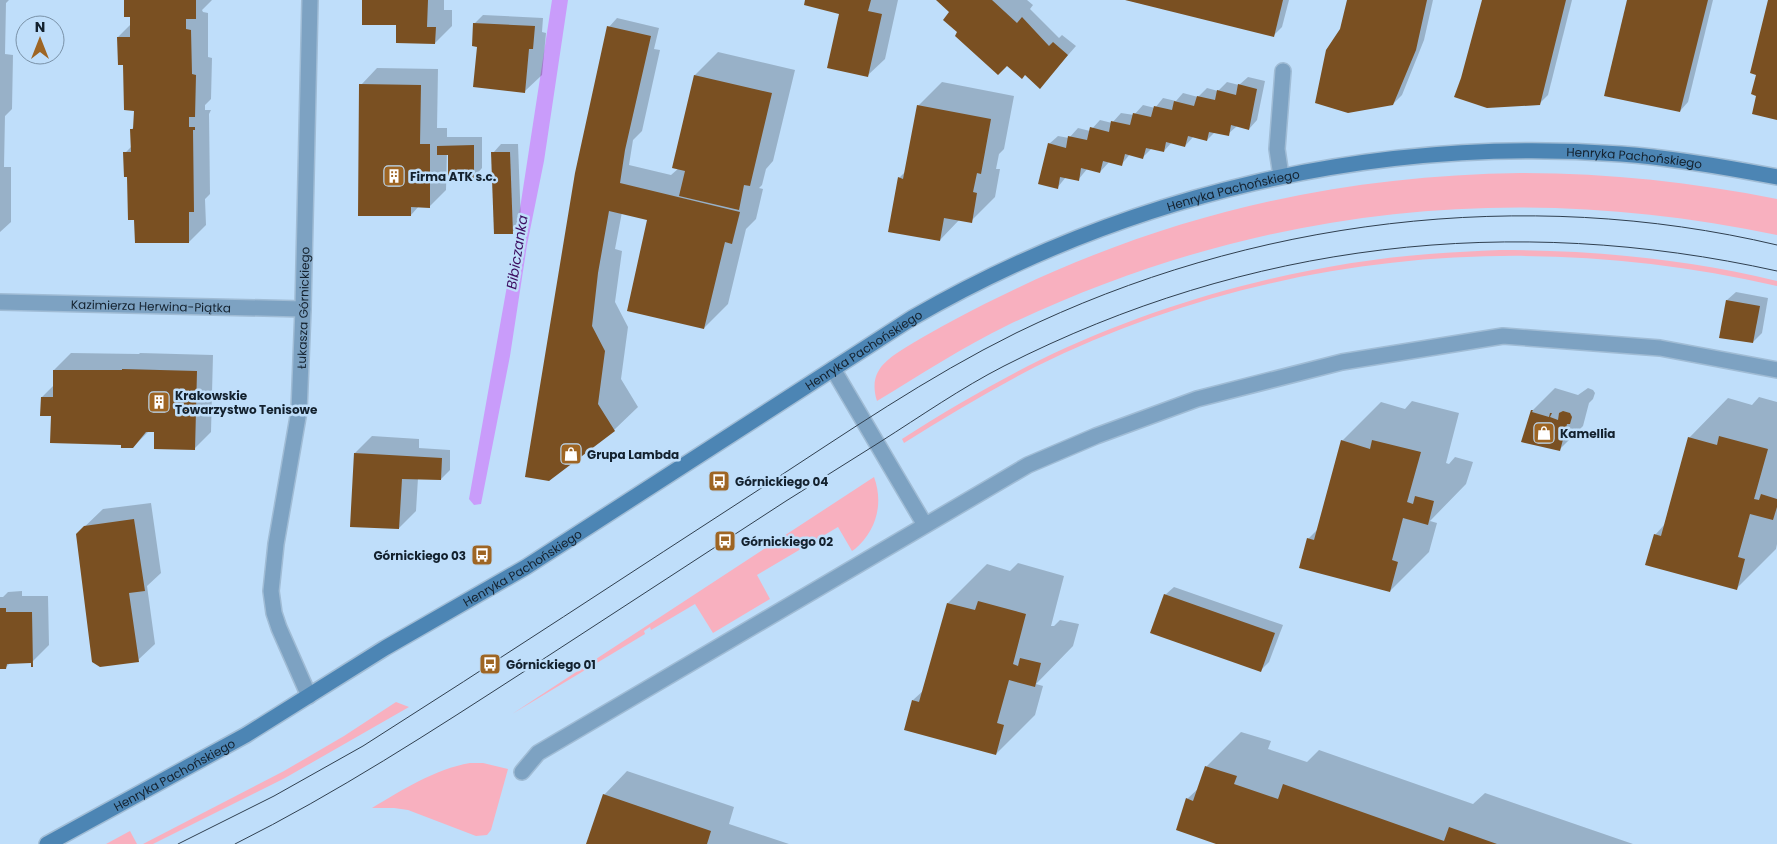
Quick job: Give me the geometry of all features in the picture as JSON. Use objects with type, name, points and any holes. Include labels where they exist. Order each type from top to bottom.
[{"type":"street","name":"Łukasza Górnickiego","points":[[309,696],[279,628],[274,613],[271,591],[276,544],[299,410],[310,0]]},
{"type":"street","points":[[1281,176],[1277,149],[1283,71]]},
{"type":"street","name":"Henryka Pachońskiego","points":[[47,844],[184,770],[309,696],[385,648],[526,567],[912,318],[952,295],[1050,249],[1143,214],[1239,186],[1281,176],[1353,164],[1425,155],[1543,151],[1623,154],[1714,165],[1777,177]]},
{"type":"street","name":"Kazimierza Herwina-Piątka","points":[[0,302],[303,309]]},
{"type":"street","points":[[522,772],[538,752],[1028,465],[1096,436],[1197,399],[1342,362],[1503,336],[1660,348],[1777,370]]},
{"type":"street","points":[[833,369],[925,525]]},
{"type":"shaded area","points":[[1521,173],[1586,175],[1682,183],[1777,199],[1777,235],[1678,218],[1579,209],[1482,208],[1385,215],[1289,230],[1195,254],[1101,285],[1008,325],[877,401],[875,381],[882,366],[896,354],[918,340],[1020,287],[1089,257],[1158,232],[1228,211],[1298,195],[1371,184],[1445,176]]},
{"type":"shaded area","points":[[1535,250],[1640,257],[1743,273],[1777,281],[1777,286],[1683,268],[1588,258],[1493,256],[1399,262],[1305,276],[1213,298],[1123,328],[1035,367],[904,443],[902,439],[970,398],[1040,360],[1085,339],[1180,304],[1229,289],[1329,267],[1429,254]]},
{"type":"shaded area","points":[[874,477],[878,497],[876,516],[868,534],[852,551],[838,527],[757,575],[770,599],[713,633],[695,604],[651,630],[650,627],[644,631],[645,634],[512,714]]},
{"type":"shaded area","points":[[396,702],[409,707],[285,778],[153,844],[143,844],[284,771],[344,736]]},
{"type":"shaded area","points":[[470,763],[483,763],[508,769],[491,830],[487,835],[476,836],[408,810],[372,808],[407,787],[432,775]]},
{"type":"shaded area","points":[[130,831],[137,844],[106,844]]},
{"type":"water","name":"Bibiczanka","points":[[552,0],[568,0],[544,161],[527,245],[510,356],[481,504],[474,505],[469,499],[515,241]]},
{"type":"building","points":[[124,0],[196,0],[196,19],[186,19],[186,29],[191,30],[192,74],[196,75],[195,117],[189,117],[189,127],[195,127],[195,130],[193,130],[194,212],[189,212],[189,243],[135,243],[134,220],[128,220],[127,177],[124,177],[123,152],[131,152],[130,129],[133,129],[134,111],[124,110],[123,65],[118,65],[117,37],[130,37],[130,17],[124,17]]},
{"type":"building","points":[[362,0],[428,0],[427,27],[436,27],[435,44],[396,43],[396,25],[362,25]]},
{"type":"building","points":[[805,0],[871,0],[868,11],[882,14],[868,77],[827,68],[839,14],[804,5]]},
{"type":"building","points":[[936,0],[992,0],[1017,23],[1022,17],[1049,46],[1053,42],[1068,55],[1040,89],[1025,75],[1022,79],[1007,66],[998,75],[955,36],[957,32],[943,20],[949,12]]},
{"type":"building","points":[[1125,0],[1283,0],[1274,37]]},
{"type":"building","points":[[1347,0],[1427,0],[1416,50],[1393,105],[1348,113],[1315,103],[1326,50],[1340,29]]},
{"type":"building","points":[[1482,0],[1566,0],[1540,105],[1487,108],[1454,97]]},
{"type":"building","points":[[1627,0],[1708,0],[1680,112],[1604,96]]},
{"type":"building","points":[[1768,0],[1777,0],[1777,120],[1752,114],[1756,96],[1751,94],[1756,75],[1750,73]]},
{"type":"building","points":[[473,23],[535,26],[533,49],[529,49],[525,93],[473,87],[477,47],[472,46]]},
{"type":"building","points":[[607,26],[651,36],[625,150],[620,183],[740,212],[732,244],[725,242],[704,329],[627,311],[647,220],[609,211],[598,273],[592,326],[605,351],[598,404],[615,431],[549,481],[525,477],[575,173]]},
{"type":"building","points":[[694,75],[772,93],[750,186],[744,185],[739,210],[679,196],[685,171],[672,168]]},
{"type":"building","points":[[359,84],[421,85],[420,144],[430,144],[430,208],[411,207],[411,216],[358,216]]},
{"type":"building","points":[[1238,84],[1257,89],[1249,130],[1231,125],[1229,136],[1209,132],[1207,141],[1188,136],[1185,147],[1166,142],[1164,152],[1146,148],[1143,159],[1125,154],[1122,166],[1103,161],[1100,173],[1081,168],[1079,181],[1060,177],[1058,189],[1038,184],[1048,143],[1066,148],[1068,136],[1087,140],[1090,127],[1109,132],[1111,121],[1130,125],[1133,113],[1151,117],[1154,106],[1172,110],[1174,101],[1194,106],[1197,96],[1215,100],[1217,90],[1236,95]]},
{"type":"building","points":[[917,105],[991,119],[981,174],[977,173],[973,192],[977,193],[972,223],[944,218],[940,241],[888,232],[898,177],[903,179]]},
{"type":"building","points":[[474,145],[474,178],[448,178],[448,155],[437,155],[437,146]]},
{"type":"building","points":[[491,152],[510,152],[513,234],[494,234]]},
{"type":"building","points":[[1726,300],[1760,306],[1753,343],[1719,338]]},
{"type":"building","points":[[53,370],[197,371],[195,450],[154,449],[154,432],[146,432],[133,448],[121,448],[121,445],[50,443],[51,416],[40,416],[41,397],[53,397]]},
{"type":"building","name":"Kamellia","points":[[1531,410],[1533,410],[1532,412],[1549,417],[1550,413],[1552,413],[1550,417],[1558,420],[1559,413],[1563,411],[1570,413],[1572,417],[1570,424],[1567,424],[1560,451],[1521,442]]},
{"type":"building","points":[[1719,436],[1768,449],[1754,499],[1759,500],[1761,494],[1777,499],[1773,520],[1750,514],[1738,557],[1745,559],[1737,590],[1645,565],[1654,534],[1661,536],[1688,437],[1717,445]]},
{"type":"building","points":[[1341,440],[1370,449],[1372,440],[1421,452],[1407,502],[1413,504],[1415,496],[1434,501],[1428,525],[1403,518],[1392,560],[1398,562],[1390,592],[1299,568],[1307,538],[1314,540]]},
{"type":"building","points":[[354,453],[442,458],[441,480],[402,479],[399,529],[350,527]]},
{"type":"building","points":[[134,519],[145,591],[129,593],[139,662],[100,667],[92,662],[76,534],[84,526]]},
{"type":"building","points":[[1164,594],[1275,633],[1261,672],[1150,633]]},
{"type":"building","points":[[978,601],[1026,614],[1013,664],[1018,666],[1020,658],[1041,663],[1035,687],[1009,680],[997,723],[1004,725],[996,755],[904,730],[912,700],[919,702],[947,603],[975,610]]},
{"type":"building","points":[[0,608],[6,608],[6,612],[32,612],[33,667],[31,667],[31,663],[7,664],[6,669],[0,669]]},
{"type":"building","points":[[1205,766],[1237,776],[1234,784],[1278,799],[1283,784],[1444,841],[1449,827],[1497,844],[1216,844],[1176,830],[1186,798],[1193,801]]},
{"type":"building","points":[[603,794],[711,831],[707,844],[586,844]]},
{"type":"tram line","points":[[178,844],[274,796],[363,746],[856,426],[951,368],[1016,333],[1106,294],[1198,263],[1293,239],[1389,224],[1487,216],[1584,217],[1681,227],[1777,245]]},
{"type":"tram line","points":[[235,844],[347,783],[420,738],[786,501],[957,393],[1004,366],[1096,324],[1190,291],[1286,266],[1382,250],[1480,242],[1578,244],[1677,253],[1777,271]]},
{"type":"place","name":"Firma ATK s.c.","points":[[394,176]]},
{"type":"place","name":"Krakowskie Towarzystwo Tenisowe","points":[[159,402]]},
{"type":"place","name":"Kamellia","points":[[1544,433]]},
{"type":"place","name":"Grupa Lambda","points":[[571,454]]},
{"type":"place","name":"Górnickiego 04","points":[[719,481]]},
{"type":"place","name":"Górnickiego 02","points":[[725,541]]},
{"type":"place","name":"Górnickiego 03","points":[[482,555]]},
{"type":"place","name":"Górnickiego 01","points":[[490,664]]}]
